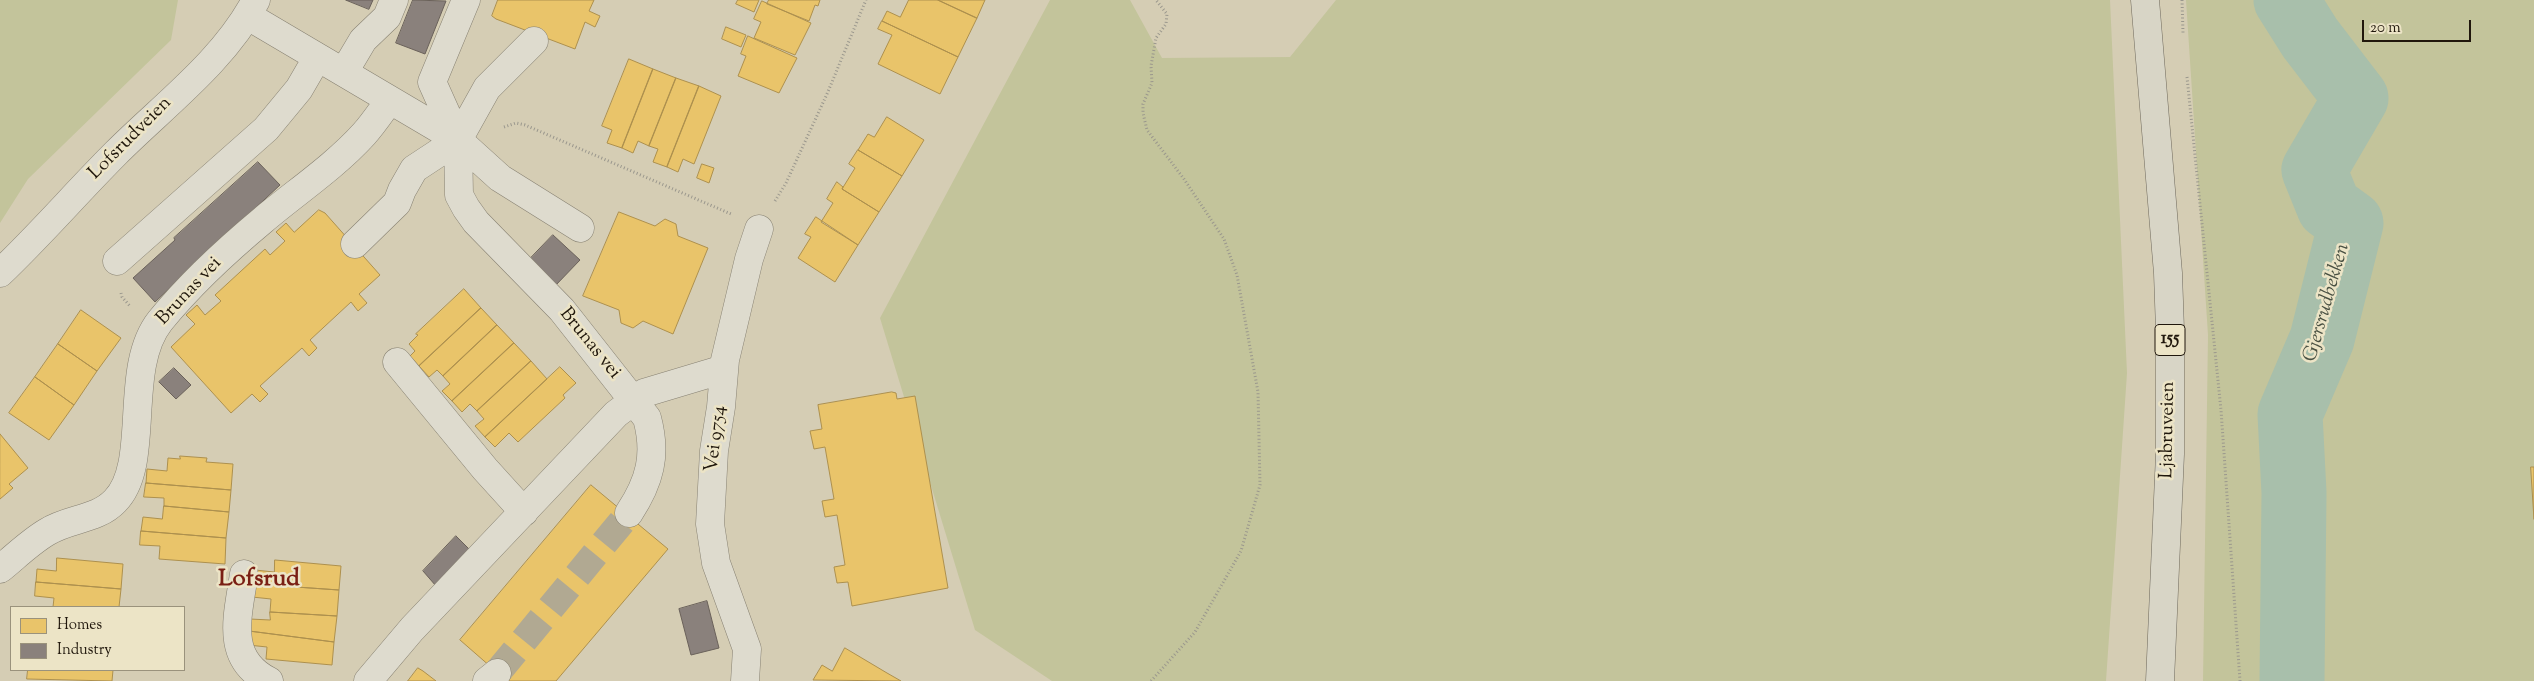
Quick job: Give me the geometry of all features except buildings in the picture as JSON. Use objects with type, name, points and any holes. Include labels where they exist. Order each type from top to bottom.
[{"type":"main road","name":"Ljabruveien","points":[[2145,0],[2168,273],[2170,330],[2170,454],[2160,681]]},
{"type":"street","points":[[344,72],[363,40],[387,17],[394,0]]},
{"type":"street","name":"Brunas vei","points":[[466,0],[432,82],[458,140],[459,195],[476,222],[562,310],[647,418],[653,438],[651,466],[644,491],[629,513]]},
{"type":"street","points":[[252,8],[318,58],[458,140],[500,178],[580,228]]},
{"type":"street","name":"Lofsrudveien","points":[[0,273],[116,153],[213,59],[252,8]]},
{"type":"street","points":[[355,244],[397,203],[414,169],[458,140],[488,88],[534,41]]},
{"type":"street","points":[[116,261],[266,129],[299,89],[318,58]]},
{"type":"street","name":"Brunas vei","points":[[0,569],[48,531],[68,522],[95,514],[116,500],[126,485],[133,459],[138,385],[144,355],[155,327],[214,264],[364,134],[389,101]]},
{"type":"street","name":"Vei 9754","points":[[745,681],[747,649],[716,564],[710,524],[714,451],[721,407],[724,369],[749,259],[759,229]]},
{"type":"street","points":[[397,362],[485,469],[524,512]]},
{"type":"street","points":[[368,681],[412,628],[616,414],[644,393],[724,369]]},
{"type":"street","points":[[244,574],[237,631],[240,652],[249,668],[270,681]]},
{"type":"path","points":[[458,140],[516,123],[524,125],[759,229],[786,183],[866,0]]},
{"type":"path","points":[[1151,681],[1195,632],[1240,551],[1260,485],[1258,392],[1237,275],[1224,239],[1184,179],[1147,130],[1143,104],[1152,83],[1151,66],[1156,38],[1166,24],[1167,14],[1156,0]]},
{"type":"path","points":[[2182,0],[2184,38]]},
{"type":"path","points":[[2187,75],[2218,383],[2240,681]]},
{"type":"green space","points":[[0,0],[178,0],[171,40],[28,179],[0,223]]},
{"type":"green space","points":[[1050,0],[1130,0],[1162,58],[1290,57],[1336,0],[2110,0],[2127,373],[2106,681],[1052,681],[975,630],[880,318]]},
{"type":"green space","points":[[2186,0],[2534,0],[2534,681],[2203,681],[2208,335]]},
{"type":"waterway","name":"Gjersrudbekken","points":[[2286,0],[2310,38],[2356,98],[2314,170],[2329,207],[2351,223],[2322,339],[2290,414],[2294,493],[2292,681]]},
{"type":"tunnel","points":[[497,673],[629,513]]},
{"type":"district","name":"Lofsrud","points":[[259,581]]}]
